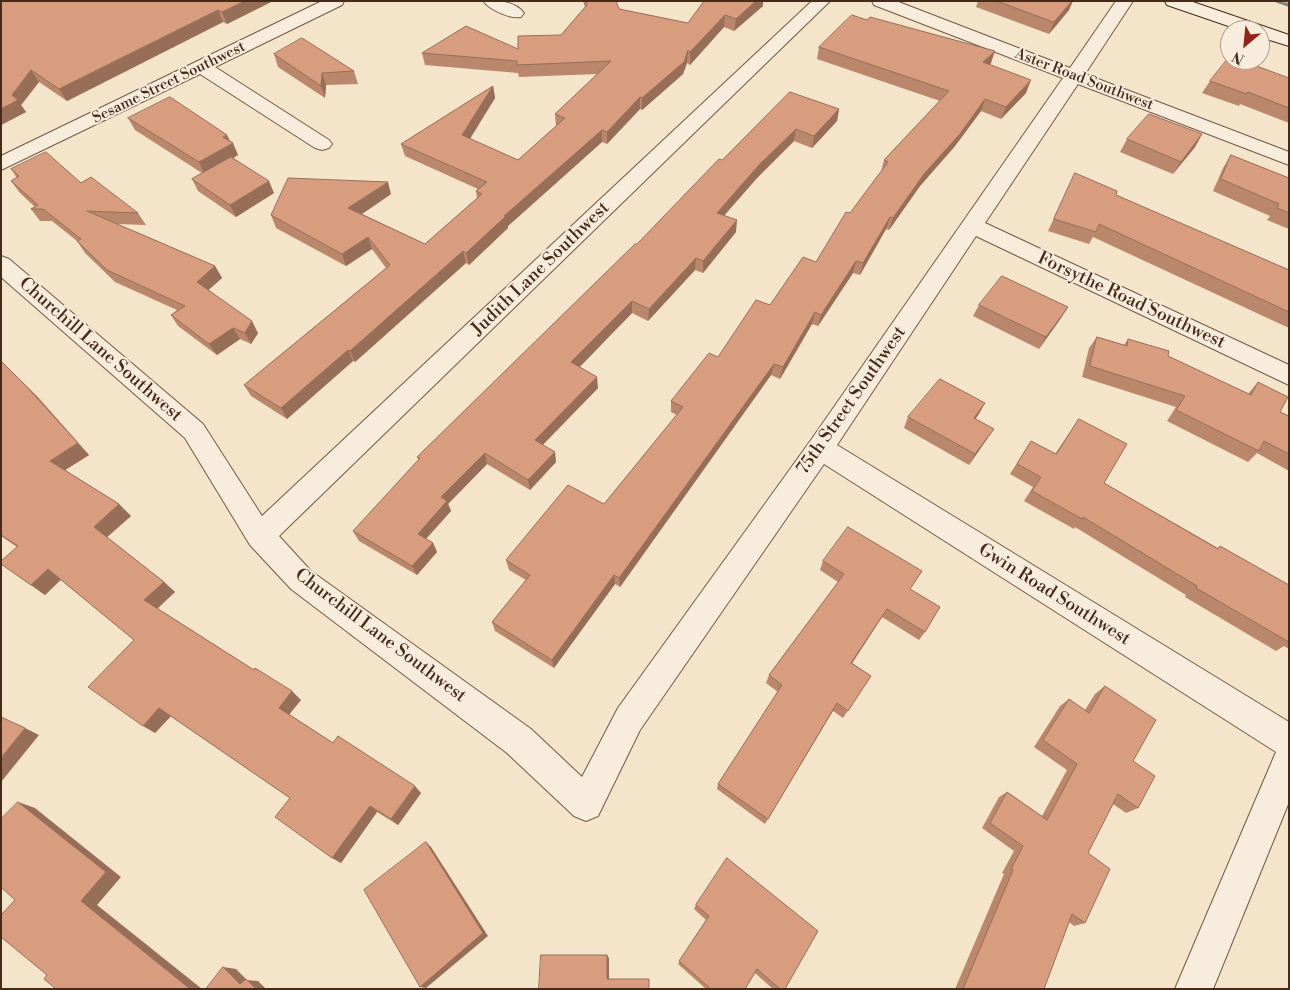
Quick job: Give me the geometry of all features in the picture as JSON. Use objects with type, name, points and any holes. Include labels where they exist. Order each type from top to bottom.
[{"type":"street","name":"Sesame Street Southwest","points":[[1,164],[336,1]]},
{"type":"street","points":[[491,1],[515,13]]},
{"type":"street","name":"Judith Lane Southwest","points":[[260,536],[822,1]]},
{"type":"street","name":"Aster Road Southwest","points":[[880,1],[1289,159]]},
{"type":"street","name":"75th Street Southwest","points":[[586,804],[629,719],[820,448],[1125,1]]},
{"type":"street","points":[[1174,1],[1227,20]]},
{"type":"street","points":[[1270,35],[1289,41]]},
{"type":"street","points":[[202,67],[322,144]]},
{"type":"street","name":"Forsythe Road Southwest","points":[[973,226],[1289,376]]},
{"type":"street","name":"Churchill Lane Southwest","points":[[1,264],[194,431],[260,536],[301,580],[518,741],[586,804]]},
{"type":"street","name":"Gwin Road Southwest","points":[[820,448],[1289,741]]},
{"type":"street","points":[[1194,989],[1289,760]]},
{"type":"building","points":[[1,1],[245,1],[222,12],[218,10],[59,89],[31,70],[12,95],[18,100],[1,109]]},
{"type":"building","points":[[586,1],[616,1],[619,9],[688,23],[704,1],[756,1],[736,19],[725,15],[690,52],[688,50],[684,62],[642,98],[640,97],[607,132],[602,130],[504,216],[506,216],[466,253],[463,251],[350,351],[348,350],[281,408],[244,385],[390,265],[368,237],[342,254],[271,215],[288,178],[388,182],[348,208],[425,244],[482,194],[476,191],[487,182],[401,144],[493,86],[462,135],[518,160],[565,118],[555,114],[611,61],[517,65],[517,61],[422,53],[466,26],[518,49],[518,36],[561,35],[587,5]]},
{"type":"building","points":[[997,1],[1072,1],[1054,22]]},
{"type":"building","points":[[852,15],[867,20],[870,17],[995,51],[983,62],[1031,80],[1006,107],[985,99],[960,134],[924,174],[893,218],[890,217],[863,263],[856,261],[821,315],[815,312],[783,367],[774,364],[619,578],[614,575],[552,660],[492,622],[530,575],[506,560],[568,485],[604,504],[683,407],[671,401],[709,353],[718,357],[756,300],[770,305],[803,257],[816,262],[846,212],[850,213],[888,162],[884,160],[949,91],[819,47]]},
{"type":"building","points":[[302,38],[354,71],[322,73],[321,86],[274,54]]},
{"type":"building","points":[[1220,68],[1267,70],[1289,78],[1289,108],[1248,92],[1247,94],[1210,81]]},
{"type":"building","points":[[790,92],[839,109],[814,136],[796,129],[759,165],[717,213],[737,220],[703,261],[696,258],[649,309],[632,301],[571,362],[597,377],[535,440],[555,452],[528,480],[485,453],[441,497],[447,501],[418,534],[433,543],[412,566],[353,531],[420,458],[417,457],[637,244],[719,159],[722,160]]},
{"type":"building","points":[[170,97],[227,135],[223,137],[233,143],[199,162],[128,118]]},
{"type":"building","points":[[1149,114],[1202,134],[1181,162],[1127,139]]},
{"type":"building","points":[[46,152],[81,183],[91,177],[138,213],[87,211],[215,266],[197,282],[252,321],[245,333],[233,328],[209,344],[171,315],[185,306],[107,270],[77,241],[81,239],[43,209],[31,209],[38,205],[11,181],[19,176],[11,169]]},
{"type":"building","points":[[1231,155],[1289,178],[1289,213],[1277,208],[1279,204],[1221,179]]},
{"type":"building","points":[[231,157],[269,181],[230,205],[192,179]]},
{"type":"building","points":[[1075,173],[1117,191],[1116,195],[1289,270],[1289,312],[1099,224],[1096,232],[1054,219]]},
{"type":"building","points":[[1002,276],[1068,307],[1046,337],[979,305]]},
{"type":"building","points":[[1097,337],[1127,346],[1128,339],[1169,351],[1168,356],[1251,395],[1258,382],[1288,397],[1280,412],[1289,416],[1289,454],[1264,441],[1259,451],[1176,410],[1185,396],[1090,366]]},
{"type":"building","points":[[1,361],[78,443],[50,461],[119,504],[94,527],[164,582],[144,600],[254,670],[255,668],[292,691],[279,708],[333,743],[338,736],[415,786],[391,819],[370,806],[332,858],[275,817],[290,798],[159,708],[143,726],[88,687],[134,640],[48,569],[31,585],[1,564],[1,561],[18,546],[1,535]]},
{"type":"building","points":[[940,379],[985,403],[974,418],[994,429],[975,454],[908,417]]},
{"type":"building","points":[[1079,419],[1127,444],[1104,483],[1218,549],[1220,546],[1289,585],[1289,642],[1196,588],[1197,586],[1083,517],[1082,519],[1032,491],[1041,477],[1017,464],[1031,441],[1056,454]]},
{"type":"building","points":[[848,527],[922,571],[910,589],[940,607],[925,632],[887,609],[851,663],[871,676],[848,711],[837,703],[768,819],[718,784],[782,685],[769,675],[844,574],[823,561]]},
{"type":"building","points":[[1105,686],[1156,720],[1133,761],[1155,776],[1138,808],[1118,794],[1088,853],[1110,869],[1085,923],[1072,914],[1044,989],[963,989],[1013,870],[1011,869],[1023,846],[990,823],[1007,792],[1047,820],[1077,764],[1043,740],[1069,699],[1089,713]]},
{"type":"building","points":[[1,717],[25,728],[1,758]]},
{"type":"building","points":[[18,802],[106,872],[81,901],[190,989],[56,989],[44,979],[47,975],[1,937],[1,915],[15,900],[1,887],[1,819]]},
{"type":"building","points":[[426,842],[483,933],[420,987],[364,890]]},
{"type":"building","points":[[727,858],[818,931],[785,989],[780,989],[757,969],[745,989],[711,989],[679,961],[709,916],[696,905]]},
{"type":"building","points":[[541,955],[607,955],[607,979],[649,979],[649,989],[539,989]]},
{"type":"building","points":[[223,967],[240,984],[246,979],[256,989],[206,989]]},
{"type":"waterway","points":[[1277,1],[1289,5]]}]
